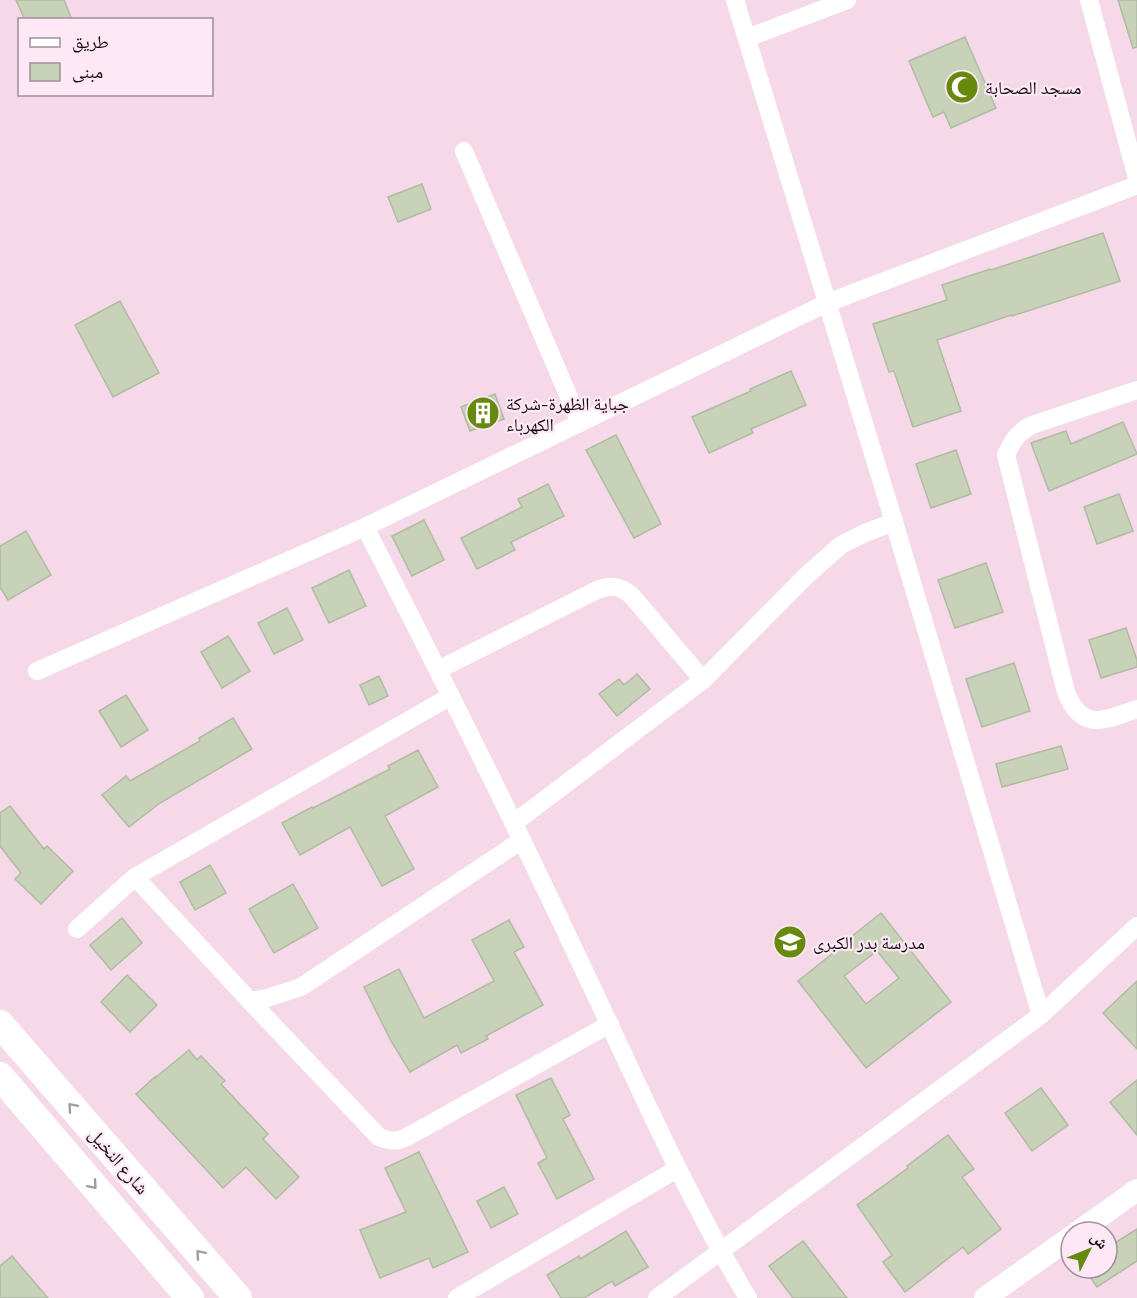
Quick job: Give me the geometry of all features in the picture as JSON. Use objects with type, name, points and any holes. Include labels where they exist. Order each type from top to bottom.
[{"type":"main road","name":"شارع النخيل","points":[[0,1024],[238,1298]]},
{"type":"main road","name":"شارع النخيل","points":[[0,1076],[190,1298]]},
{"type":"street","points":[[735,0],[1041,1015]]},
{"type":"street","points":[[747,38],[847,0]]},
{"type":"street","points":[[1089,0],[1137,178]]},
{"type":"street","points":[[464,151],[580,423]]},
{"type":"street","points":[[37,671],[365,527],[827,303],[1137,185]]},
{"type":"street","points":[[1137,390],[1032,425],[1020,431],[1006,455],[1070,703],[1076,711],[1089,720],[1102,721],[1137,709]]},
{"type":"street","points":[[514,823],[703,680],[832,552],[865,533],[894,522]]},
{"type":"street","points":[[365,527],[514,823],[677,1169],[720,1252],[748,1298]]},
{"type":"street","points":[[438,670],[597,590],[612,586],[632,596],[703,680]]},
{"type":"street","points":[[77,929],[135,878],[451,696]]},
{"type":"street","points":[[250,1001],[301,987],[522,840]]},
{"type":"street","points":[[135,878],[220,971],[380,1137],[389,1141],[400,1141],[610,1024]]},
{"type":"street","points":[[657,1298],[1041,1015],[1137,926]]},
{"type":"street","points":[[457,1298],[677,1169]]},
{"type":"street","points":[[1095,1220],[1137,1190]]},
{"type":"street","points":[[985,1298],[1059,1246]]},
{"type":"building","points":[[16,0],[64,0],[71,18],[24,18]]},
{"type":"building","points":[[1118,0],[1137,0],[1137,47],[1133,48]]},
{"type":"building","points":[[965,37],[996,108],[951,128],[944,112],[933,117],[909,61]]},
{"type":"building","points":[[422,184],[431,209],[398,222],[388,197]]},
{"type":"building","points":[[1103,233],[1120,281],[937,340],[961,411],[913,427],[894,371],[889,372],[873,324],[947,300],[942,285]]},
{"type":"building","points":[[120,301],[159,373],[113,397],[75,325]]},
{"type":"building","points":[[791,371],[806,405],[751,429],[753,433],[709,453],[692,417]]},
{"type":"building","name":"جباية الظهرة-شركة الكهرباء","points":[[495,394],[504,419],[470,431],[461,407]]},
{"type":"building","points":[[1123,422],[1137,454],[1049,491],[1031,443],[1066,431],[1071,444]]},
{"type":"building","points":[[616,435],[661,524],[634,538],[586,450]]},
{"type":"building","points":[[956,450],[971,494],[931,508],[916,464]]},
{"type":"building","points":[[548,484],[564,516],[511,542],[515,550],[477,569],[461,538],[522,507],[518,499]]},
{"type":"building","points":[[1119,494],[1133,531],[1097,544],[1084,507]]},
{"type":"building","points":[[424,520],[444,560],[412,576],[392,536]]},
{"type":"building","points":[[26,531],[51,575],[8,600],[0,587],[0,546]]},
{"type":"building","points":[[986,563],[1003,612],[955,628],[938,580]]},
{"type":"building","points":[[349,570],[366,606],[329,623],[312,588]]},
{"type":"building","points":[[287,608],[303,640],[274,654],[258,623]]},
{"type":"building","points":[[1126,628],[1137,660],[1137,667],[1101,678],[1089,640]]},
{"type":"building","points":[[228,636],[250,671],[222,688],[201,652]]},
{"type":"building","points":[[1014,663],[1030,711],[982,727],[966,679]]},
{"type":"building","points":[[637,674],[650,689],[617,716],[599,694],[619,679],[624,685]]},
{"type":"building","points":[[379,676],[388,696],[369,705],[360,685]]},
{"type":"building","points":[[126,695],[148,730],[121,747],[99,711]]},
{"type":"building","points":[[233,718],[252,749],[160,803],[129,827],[102,795],[126,776],[130,781],[200,741],[199,738]]},
{"type":"building","points":[[1061,746],[1068,769],[1002,787],[996,764]]},
{"type":"building","points":[[418,750],[438,787],[385,816],[414,869],[382,886],[350,827],[300,855],[282,823],[390,769],[388,766]]},
{"type":"building","points":[[10,806],[44,849],[47,846],[73,871],[41,904],[15,879],[21,873],[0,846],[0,813]]},
{"type":"building","points":[[210,865],[226,893],[195,910],[180,882]]},
{"type":"building","points":[[293,884],[318,928],[274,953],[249,909]]},
{"type":"building","points":[[881,913],[951,1002],[866,1068],[798,981]],"holes":[[[877,951],[899,978],[866,1004],[844,976]]]},
{"type":"building","points":[[122,918],[142,943],[111,970],[90,945]]},
{"type":"building","points":[[509,920],[524,947],[514,952],[543,1005],[486,1036],[488,1039],[461,1053],[457,1045],[410,1072],[391,1041],[364,987],[399,969],[424,1018],[494,981],[472,940]]},
{"type":"building","points":[[127,975],[157,1005],[130,1032],[101,1002]]},
{"type":"building","points":[[1137,981],[1137,1049],[1103,1013]]},
{"type":"building","points":[[189,1050],[197,1060],[201,1056],[225,1081],[221,1084],[268,1134],[263,1139],[299,1177],[276,1199],[246,1167],[223,1188],[136,1094]]},
{"type":"building","points":[[551,1078],[570,1115],[563,1119],[594,1179],[557,1199],[538,1163],[547,1158],[516,1095]]},
{"type":"building","points":[[1137,1080],[1137,1135],[1110,1102]]},
{"type":"building","points":[[1041,1088],[1068,1125],[1032,1151],[1005,1113]]},
{"type":"building","points":[[948,1135],[974,1169],[962,1177],[1001,1229],[968,1254],[963,1247],[905,1292],[883,1262],[892,1255],[857,1205]]},
{"type":"building","points":[[419,1152],[468,1252],[433,1268],[429,1258],[380,1278],[360,1230],[406,1212],[385,1168]]},
{"type":"building","points":[[504,1187],[518,1214],[491,1228],[477,1201]]},
{"type":"building","points":[[1137,1229],[1137,1261],[1119,1273],[1119,1240]]},
{"type":"building","points":[[626,1231],[648,1267],[615,1286],[612,1281],[584,1298],[561,1298],[547,1275],[579,1256],[580,1259]]},
{"type":"building","points":[[803,1241],[847,1298],[793,1298],[769,1266]]},
{"type":"building","points":[[12,1256],[48,1298],[0,1298],[0,1266]]},
{"type":"building","points":[[1092,1280],[1108,1280],[1097,1287]]},
{"type":"place","name":"مسجد الصحابة","points":[[962,87]]},
{"type":"place","name":"جباية الظهرة-شركة الكهرباء","points":[[483,413]]},
{"type":"place","name":"مدرسة بدر الكبرى","points":[[790,942]]}]
